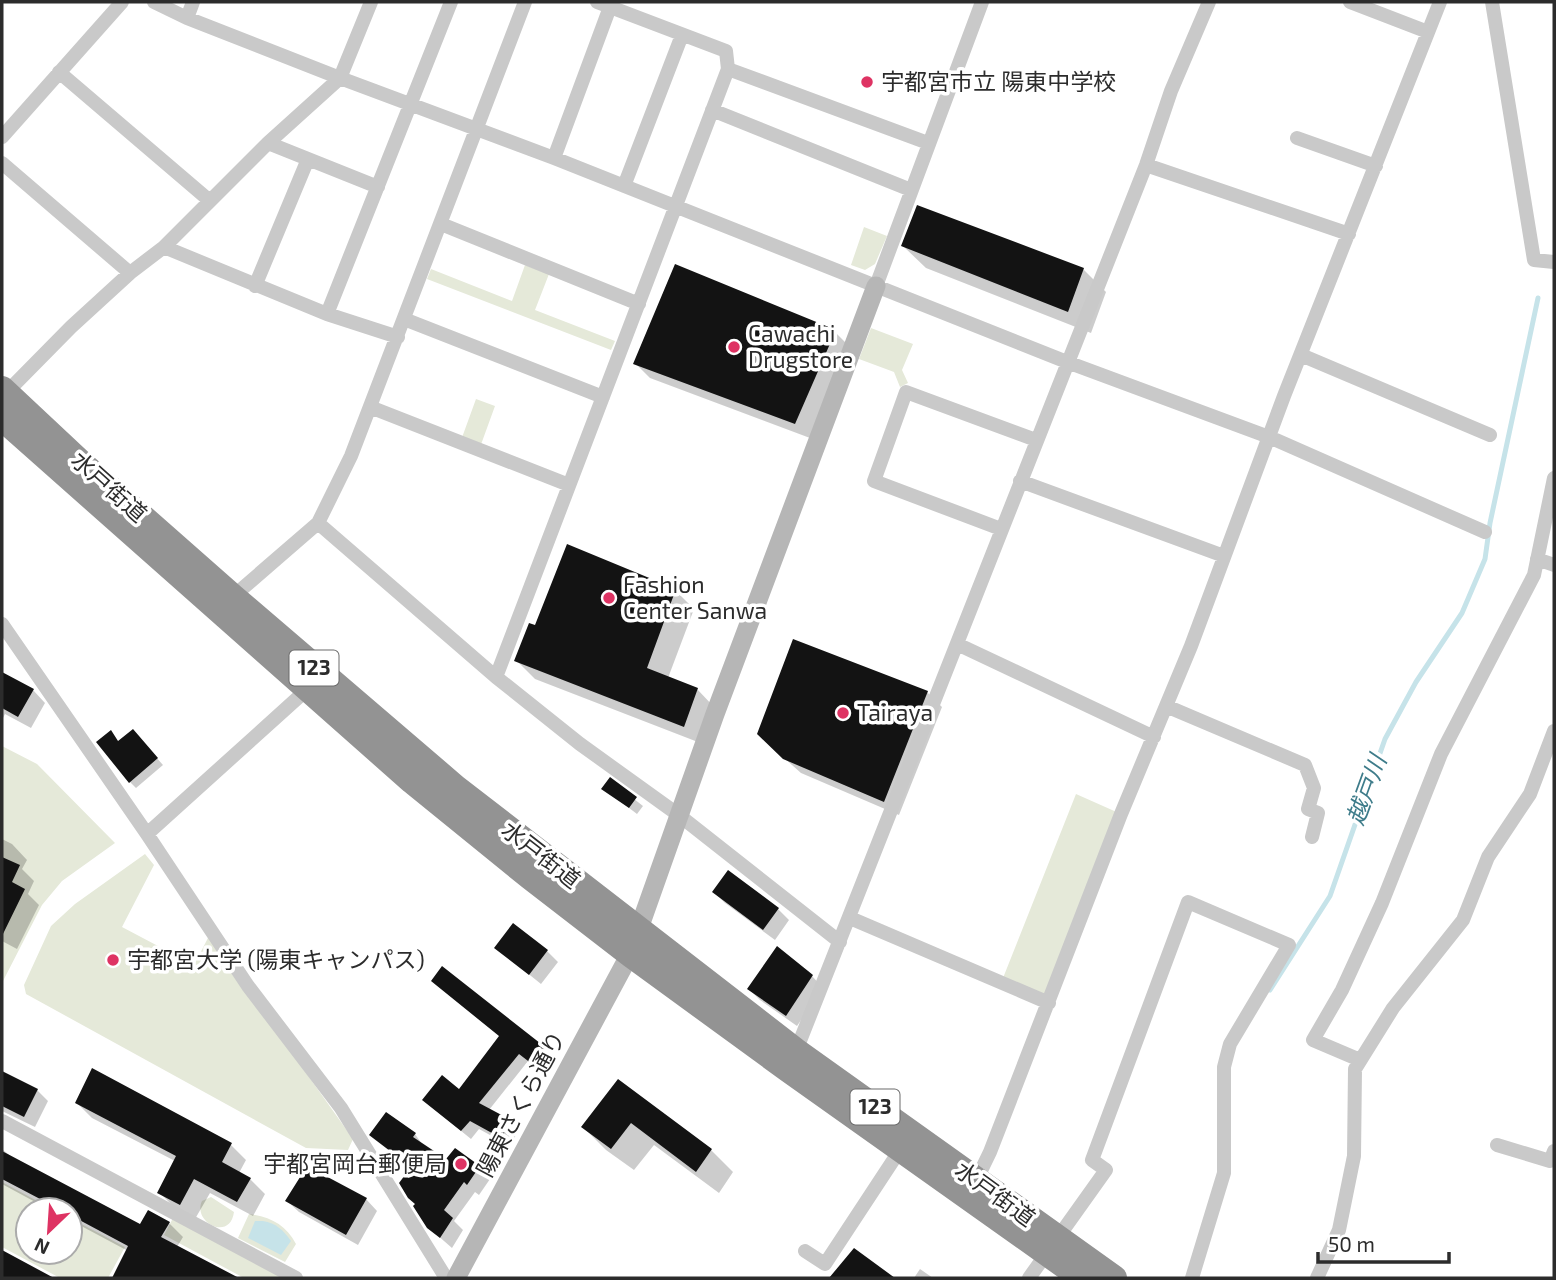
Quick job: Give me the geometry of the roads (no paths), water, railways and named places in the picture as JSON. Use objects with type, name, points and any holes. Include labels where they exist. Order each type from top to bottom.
[{"type":"highway","name":"水戸街道","points":[[3,399],[315,682],[456,789],[635,943],[792,1060],[1052,1246],[1114,1278]]},
{"type":"highway","name":"水戸街道","points":[[792,1060],[900,1150],[972,1188]]},
{"type":"highway","name":"水戸街道","points":[[1052,1246],[1082,1278]]},
{"type":"street","points":[[2,136],[122,2]]},
{"type":"street","points":[[154,2],[187,18],[554,158],[1067,362],[1269,437],[1485,532]]},
{"type":"street","points":[[187,18],[193,2]]},
{"type":"street","points":[[3,399],[71,327],[130,273],[164,247],[268,143],[340,78],[371,2]]},
{"type":"street","points":[[327,314],[451,2]]},
{"type":"street","points":[[225,603],[318,523],[351,457],[525,2]]},
{"type":"street","points":[[876,286],[982,2]]},
{"type":"street","points":[[792,1060],[1146,165],[1171,91],[1209,2]]},
{"type":"street","points":[[1350,2],[1429,32]]},
{"type":"street","points":[[972,1188],[990,1152],[1121,814],[1154,737],[1440,2]]},
{"type":"street","points":[[1492,2],[1534,260],[1554,262]]},
{"type":"street","points":[[496,677],[728,69],[726,51],[603,4],[554,158]]},
{"type":"street","points":[[624,186],[682,34]]},
{"type":"street","points":[[728,69],[928,144]]},
{"type":"street","points":[[60,72],[210,201]]},
{"type":"street","points":[[712,110],[911,190]]},
{"type":"street","points":[[1297,138],[1376,166]]},
{"type":"street","points":[[268,143],[378,187]]},
{"type":"street","points":[[255,286],[308,159]]},
{"type":"street","points":[[2,163],[130,273]]},
{"type":"street","points":[[1146,165],[1349,234]]},
{"type":"street","points":[[441,224],[639,304]]},
{"type":"street","points":[[164,247],[327,314],[398,337]]},
{"type":"street","name":"陽東さくら通り","points":[[456,1278],[635,943],[716,714],[876,286]]},
{"type":"street","points":[[404,319],[603,397]]},
{"type":"street","points":[[1301,355],[1490,435]]},
{"type":"street","points":[[1001,530],[874,481],[906,392],[1037,440]]},
{"type":"street","points":[[370,407],[569,485]]},
{"type":"street","points":[[1360,1060],[1313,1040],[1342,990],[1382,903],[1441,754],[1534,575],[1554,478]]},
{"type":"street","points":[[1020,481],[1224,556]]},
{"type":"street","points":[[318,523],[496,677],[580,744],[680,816],[840,943]]},
{"type":"street","points":[[1537,559],[1554,565]]},
{"type":"street","points":[[2,624],[248,986],[341,1108],[446,1278]]},
{"type":"street","points":[[957,644],[1154,737]]},
{"type":"street","points":[[146,834],[315,682]]},
{"type":"street","points":[[1166,706],[1305,765],[1314,788],[1308,809],[1318,813],[1311,837]]},
{"type":"street","points":[[1317,1278],[1339,1230],[1354,1156],[1355,1069],[1393,1008],[1463,919],[1488,857],[1530,794],[1554,731]]},
{"type":"street","points":[[1029,1278],[1106,1170],[1092,1160],[1188,902],[1289,945],[1230,1044],[1224,1067],[1224,1173],[1192,1278]]},
{"type":"street","points":[[850,918],[1049,1003]]},
{"type":"street","points":[[2,1121],[296,1278]]},
{"type":"street","points":[[1497,1145],[1550,1161],[1554,1151]]},
{"type":"street","points":[[805,1251],[825,1264],[900,1150]]},
{"type":"water","points":[[255,1221],[263,1221],[279,1228],[291,1241],[281,1255],[248,1238]]},
{"type":"waterway","name":"越戸川","points":[[1270,990],[1330,896],[1385,739],[1416,682],[1462,613],[1485,559],[1490,523],[1538,298]]},
{"type":"place","name":"宇都宮市立 陽東中学校","points":[[867,82]]},
{"type":"place","name":"Cawachi Drugstore","points":[[734,347]]},
{"type":"place","name":"Fashion Center Sanwa","points":[[609,598]]},
{"type":"place","name":"Tairaya","points":[[843,713]]},
{"type":"place","name":"宇都宮大学 (陽東キャンパス)","points":[[113,960]]},
{"type":"place","name":"宇都宮岡台郵便局","points":[[461,1164]]}]
